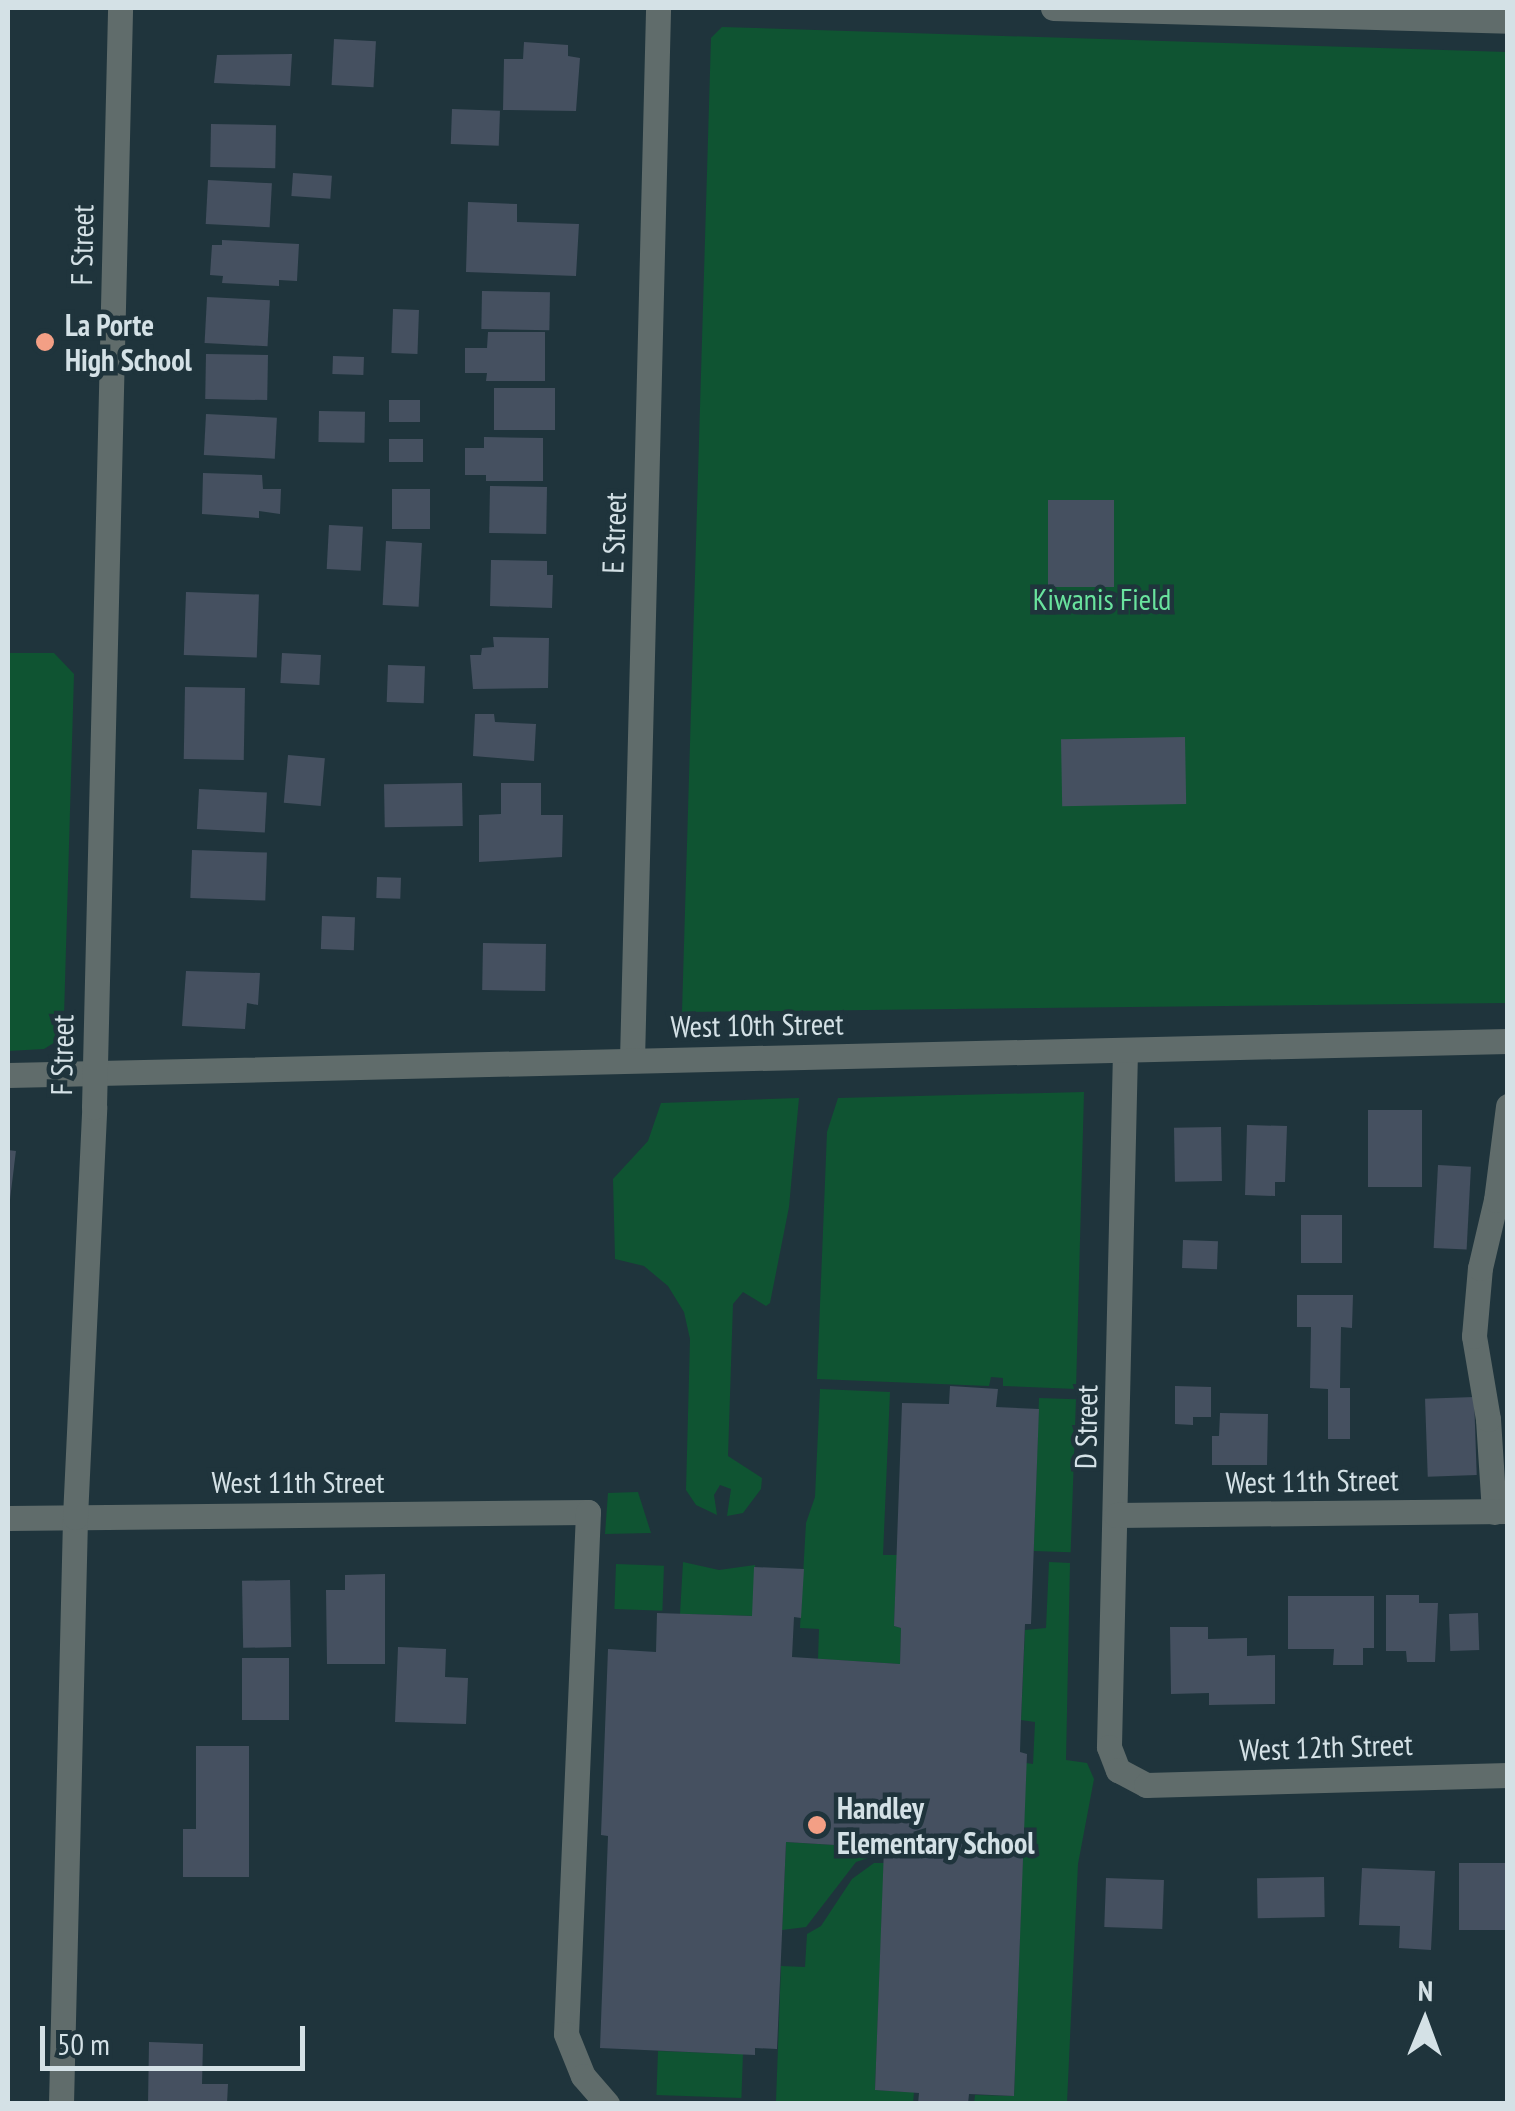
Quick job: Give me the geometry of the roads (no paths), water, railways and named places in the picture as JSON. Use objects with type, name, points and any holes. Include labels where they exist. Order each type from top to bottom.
[{"type":"street","name":"F Street","points":[[60,2104],[75,1517],[94,1073],[120,8]]},
{"type":"street","name":"E Street","points":[[632,1060],[658,8]]},
{"type":"street","points":[[1053,8],[1475,14],[1508,21]]},
{"type":"street","name":"West 10th Street","points":[[8,1075],[1507,1041]]},
{"type":"street","points":[[1507,1041],[1508,1057]]},
{"type":"street","name":"D Street","points":[[1126,1051],[1109,1747],[1118,1770],[1146,1785]]},
{"type":"street","points":[[1501,1512],[1474,1336],[1480,1268],[1499,1183],[1508,1106]]},
{"type":"street","name":"West 11th Street","points":[[8,1518],[588,1512],[566,2034],[583,2076],[607,2104]]},
{"type":"street","name":"West 11th Street","points":[[1116,1515],[1501,1512]]},
{"type":"street","name":"West 12th Street","points":[[1146,1785],[1508,1775]]},
{"type":"place","name":"La Porte High School","points":[[45,342]]},
{"type":"place","name":"Handley Elementary School","points":[[817,1825]]},
{"type":"park label","name":"Kiwanis Field","points":[[1102,599]]}]
